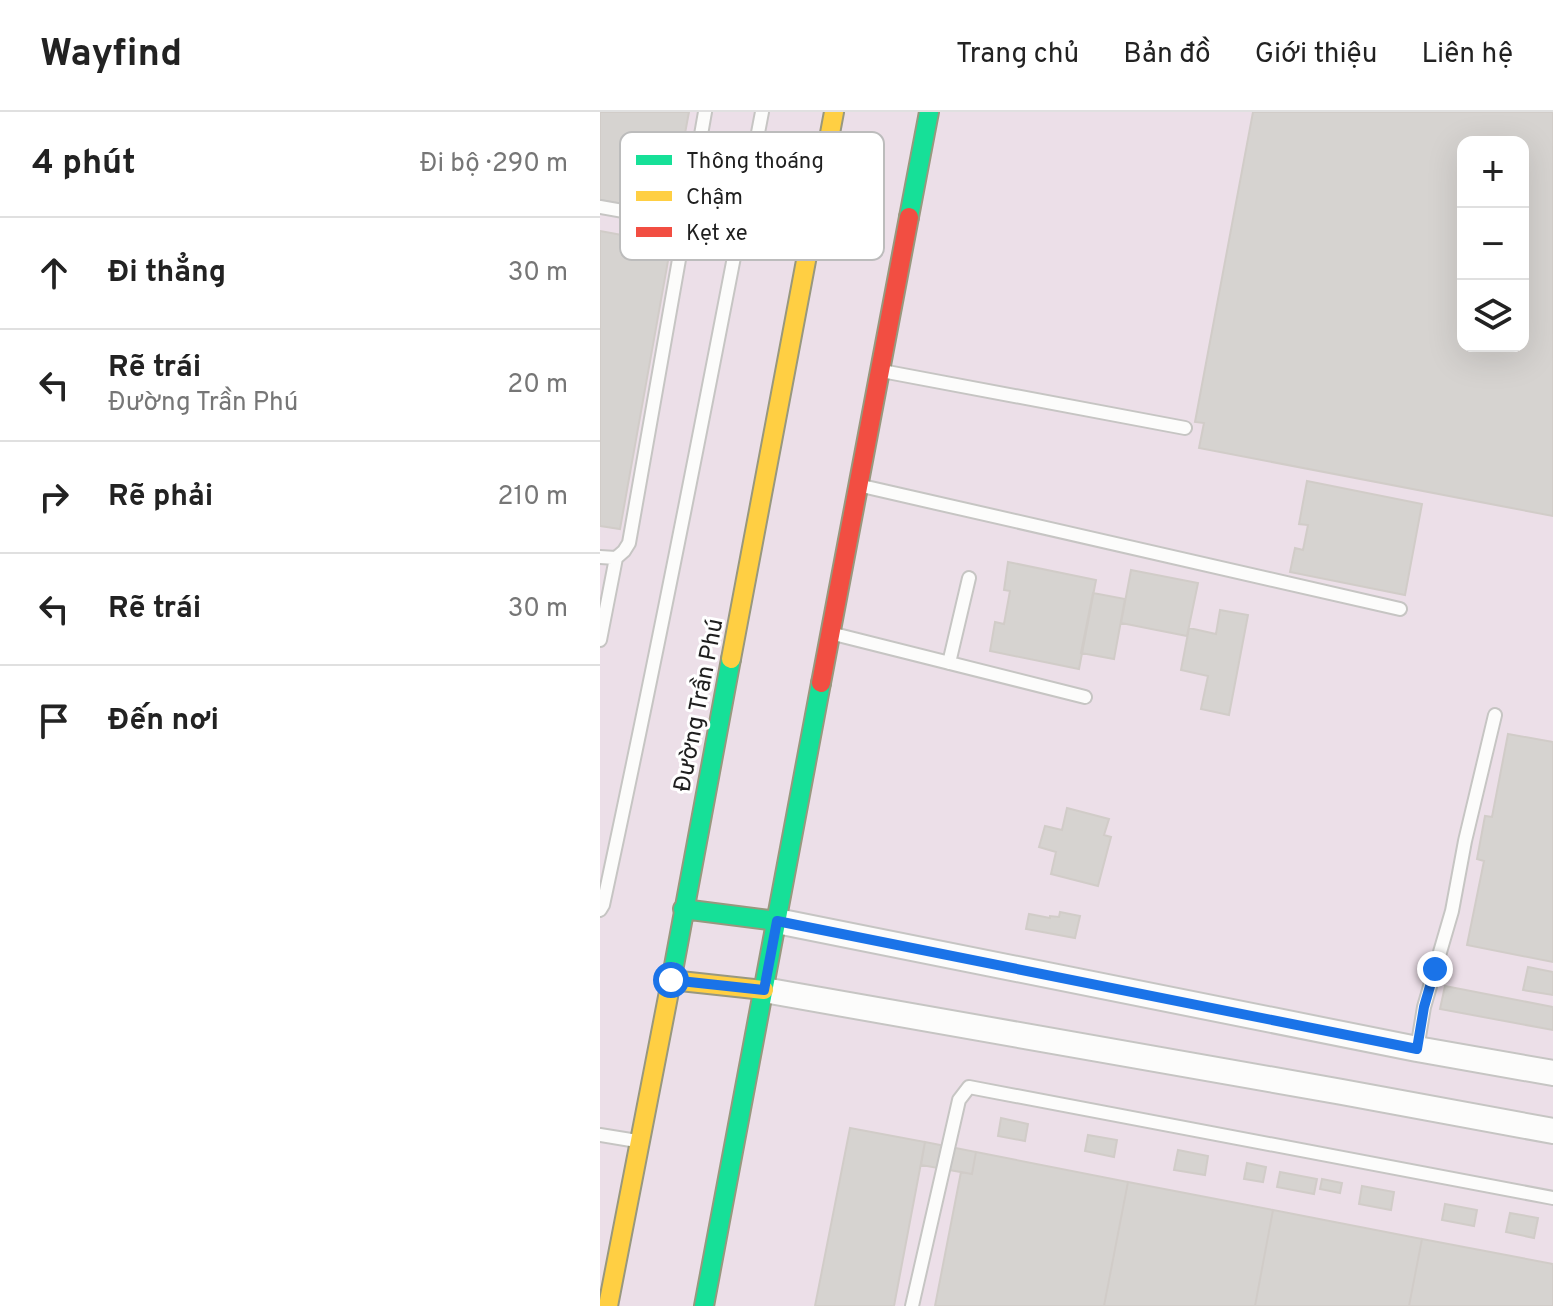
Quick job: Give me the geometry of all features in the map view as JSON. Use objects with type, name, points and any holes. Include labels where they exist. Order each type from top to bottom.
[{"type":"main road","name":"Đường Trần Phú","points":[[830,132],[834,112]]},
{"type":"main road","points":[[704,1306],[929,112]]},
{"type":"main road","name":"Đường Trần Phú","points":[[608,1306],[806,260]]},
{"type":"main road","points":[[683,909],[777,921]]},
{"type":"main road","points":[[671,980],[764,990]]},
{"type":"street","points":[[777,921],[1417,1049],[1553,1073]]},
{"type":"street","points":[[764,990],[1553,1131]]},
{"type":"lane","points":[[701,132],[705,112]]},
{"type":"lane","points":[[758,132],[762,112]]},
{"type":"lane","points":[[600,207],[620,211]]},
{"type":"lane","points":[[600,640],[616,558],[629,543],[678,260]]},
{"type":"lane","points":[[600,910],[667,599],[733,260]]},
{"type":"lane","points":[[880,370],[1185,428]]},
{"type":"lane","points":[[859,486],[1400,609]]},
{"type":"lane","points":[[600,557],[616,558]]},
{"type":"lane","points":[[949,663],[969,578]]},
{"type":"lane","points":[[831,633],[1085,697]]},
{"type":"lane","points":[[1417,1049],[1424,1007],[1452,911],[1495,715]]},
{"type":"lane","points":[[912,1306],[959,1100],[969,1087],[1553,1198]]},
{"type":"lane","points":[[600,1135],[640,1142]]},
{"type":"shaded area","points":[[600,112],[1553,112],[1553,1306],[600,1306]]},
{"type":"building","points":[[600,112],[689,112],[685,132],[620,132],[620,204],[600,200]]},
{"type":"building","points":[[1253,112],[1553,112],[1553,516],[1199,448],[1204,423],[1195,422]]},
{"type":"building","points":[[600,231],[620,235],[620,260],[668,260],[620,529],[600,526]]},
{"type":"building","points":[[1307,481],[1422,504],[1405,595],[1290,572],[1295,548],[1303,550],[1308,525],[1299,524]]},
{"type":"building","points":[[1008,562],[1096,580],[1079,669],[990,651],[995,622],[1004,624],[1010,591],[1004,590]]},
{"type":"building","points":[[1131,570],[1198,583],[1187,636],[1121,623]]},
{"type":"building","points":[[1093,593],[1125,599],[1114,659],[1081,653]]},
{"type":"building","points":[[1220,610],[1248,615],[1229,715],[1201,709],[1208,676],[1181,670],[1189,628],[1216,634]]},
{"type":"building","points":[[1508,734],[1553,742],[1553,962],[1467,945],[1484,861],[1477,859],[1485,816],[1492,817]]},
{"type":"building","points":[[1067,808],[1109,819],[1104,835],[1111,837],[1098,886],[1051,874],[1056,852],[1039,847],[1045,826],[1062,830]]},
{"type":"building","points":[[1060,912],[1080,916],[1075,938],[1026,929],[1029,914],[1050,918],[1059,917]]},
{"type":"building","points":[[1528,967],[1553,972],[1553,995],[1523,990]]},
{"type":"building","points":[[1445,986],[1553,1007],[1553,1030],[1440,1009]]},
{"type":"building","points":[[1001,1118],[1028,1124],[1025,1141],[998,1136]]},
{"type":"building","points":[[850,1128],[925,1142],[894,1306],[815,1306]]},
{"type":"building","points":[[1088,1135],[1117,1140],[1114,1157],[1085,1151]]},
{"type":"building","points":[[925,1142],[976,1152],[972,1174],[921,1165]]},
{"type":"building","points":[[1178,1150],[1208,1156],[1205,1175],[1174,1170]]},
{"type":"building","points":[[976,1152],[1128,1182],[1104,1306],[935,1306],[961,1172],[972,1174]]},
{"type":"building","points":[[1247,1163],[1266,1167],[1263,1182],[1244,1179]]},
{"type":"building","points":[[1280,1172],[1317,1179],[1314,1194],[1277,1187]]},
{"type":"building","points":[[1322,1179],[1342,1183],[1340,1193],[1320,1189]]},
{"type":"building","points":[[1128,1182],[1273,1210],[1255,1306],[1104,1306]]},
{"type":"building","points":[[1362,1186],[1394,1192],[1391,1210],[1359,1204]]},
{"type":"building","points":[[1445,1204],[1477,1210],[1474,1226],[1442,1220]]},
{"type":"building","points":[[1273,1210],[1422,1239],[1409,1306],[1255,1306]]},
{"type":"building","points":[[1510,1213],[1538,1218],[1534,1238],[1506,1232]]},
{"type":"building","points":[[1422,1239],[1553,1264],[1553,1306],[1409,1306]]},
{"type":"traffic: fast","points":[[909,217],[929,112]]},
{"type":"traffic: fast","points":[[673,971],[731,659]]},
{"type":"traffic: fast","points":[[704,1306],[821,683]]},
{"type":"traffic: fast","points":[[683,909],[777,921]]},
{"type":"traffic: slow","points":[[830,132],[834,112]]},
{"type":"traffic: slow","points":[[731,659],[806,260]]},
{"type":"traffic: slow","points":[[608,1306],[673,971]]},
{"type":"traffic: slow","points":[[671,980],[764,990]]},
{"type":"traffic: jam","points":[[821,683],[909,217]]},
{"type":"route","points":[[671,980],[764,990],[777,921],[1417,1049],[1435,969]]}]
